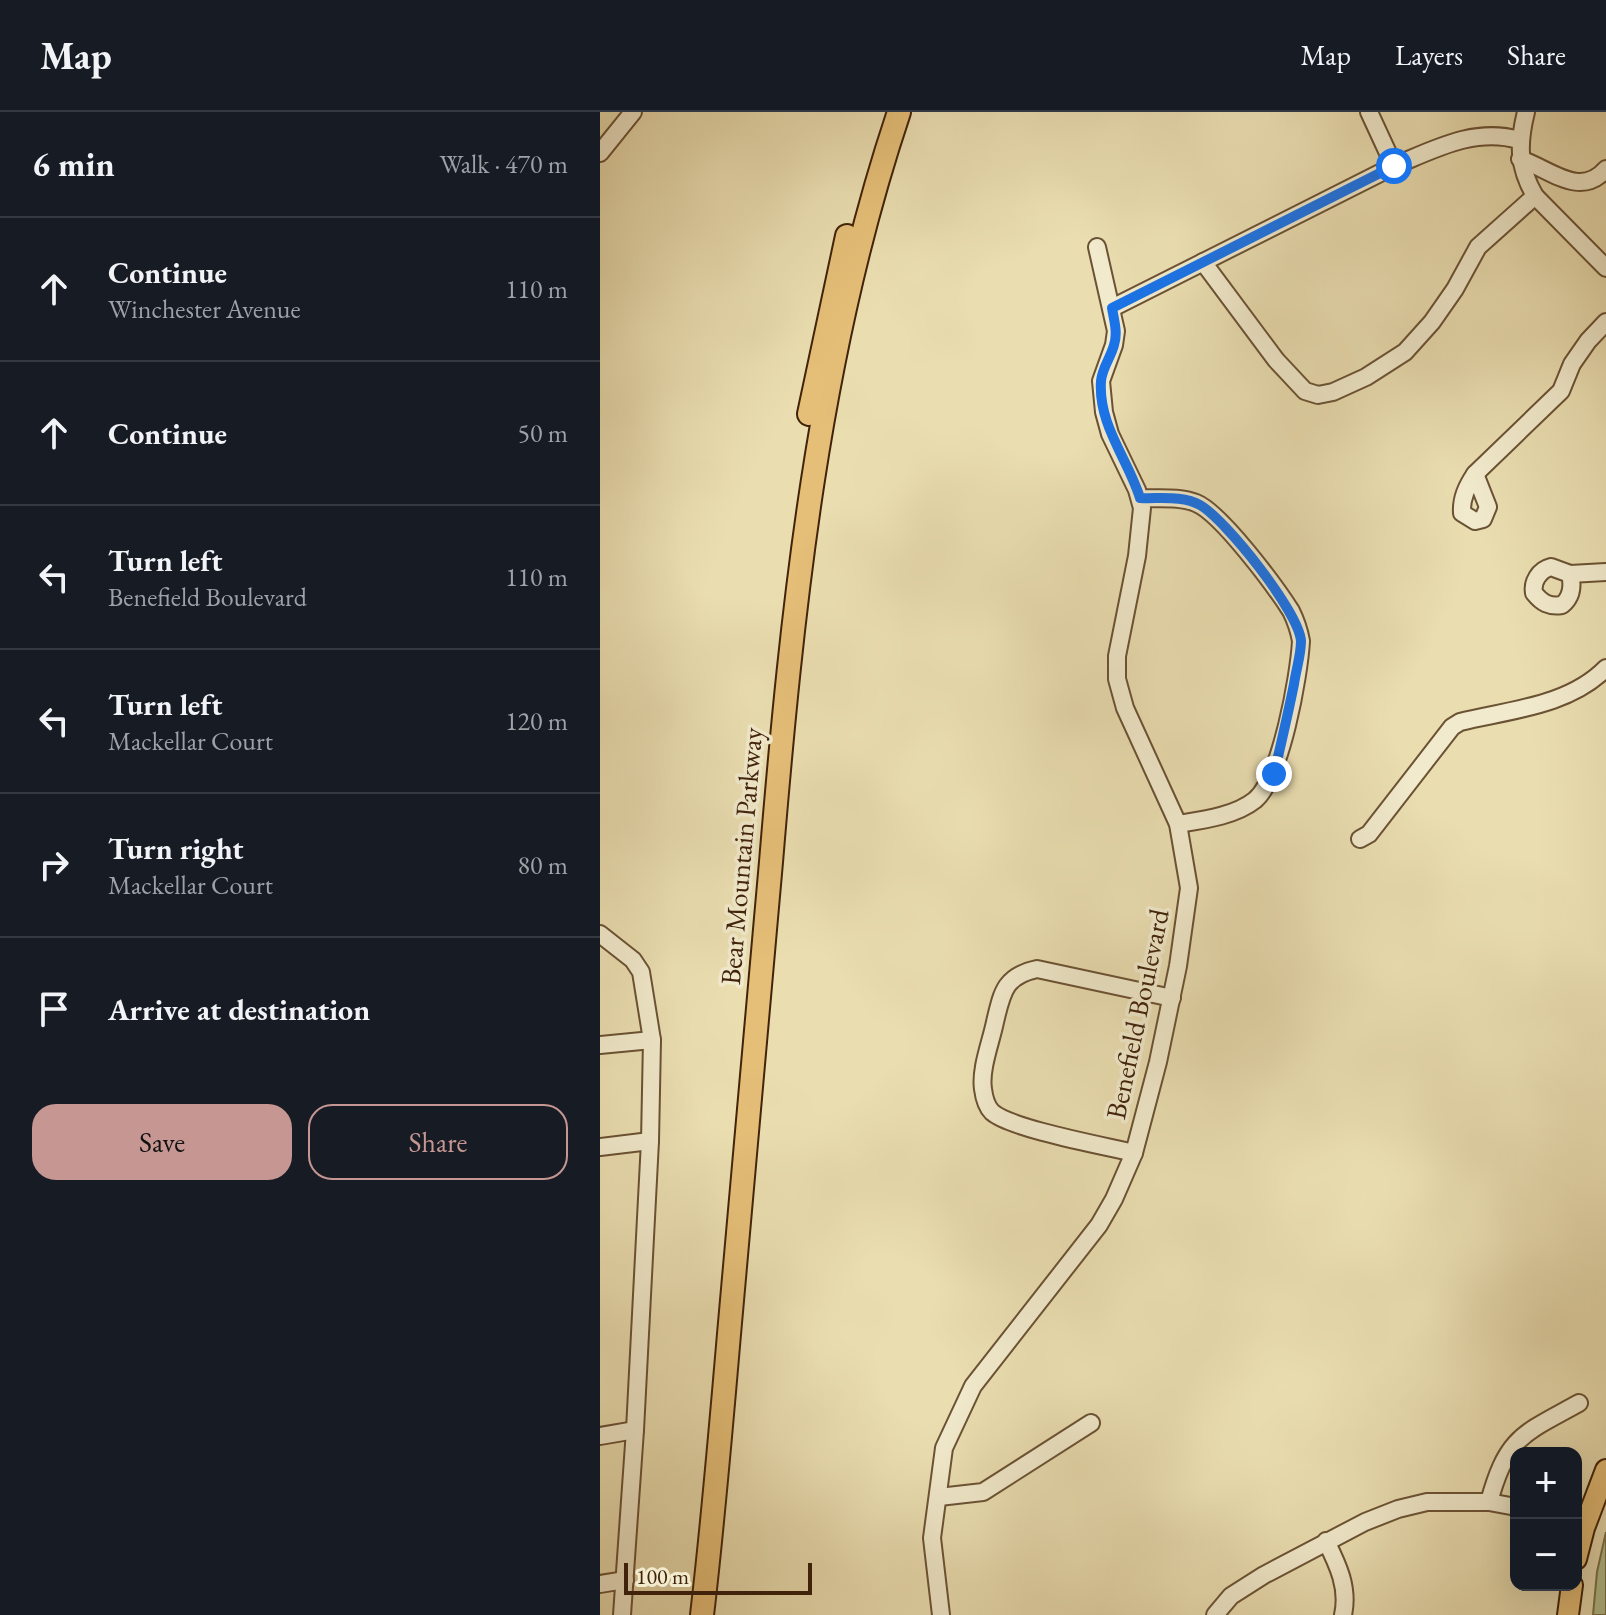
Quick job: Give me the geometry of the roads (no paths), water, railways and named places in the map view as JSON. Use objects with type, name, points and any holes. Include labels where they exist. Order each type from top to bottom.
[{"type":"highway","name":"Bear Mountain Parkway","points":[[688,1615],[788,549],[814,385],[835,280],[883,112]]},
{"type":"highway","name":"Bear Mountain Parkway","points":[[702,1615],[776,796],[804,545],[822,425],[846,305],[863,231],[899,112]]},
{"type":"main road","points":[[1582,1523],[1606,1470]]},
{"type":"main road","points":[[1568,1615],[1571,1591]]},
{"type":"street","points":[[600,153],[633,112]]},
{"type":"street","points":[[1369,112],[1394,166]]},
{"type":"street","points":[[1526,112],[1519,140],[1522,172],[1535,196],[1606,268]]},
{"type":"street","points":[[1112,308],[1394,166],[1466,137],[1502,135],[1519,140]]},
{"type":"street","points":[[1520,159],[1577,183],[1590,182],[1606,169]]},
{"type":"street","points":[[1203,262],[1276,360],[1305,391],[1318,395],[1333,392],[1366,377],[1405,352],[1432,322],[1455,289],[1478,247],[1535,196]]},
{"type":"street","name":"Benefield Boulevard","points":[[941,1615],[932,1538],[944,1448],[973,1386],[1099,1225],[1134,1153],[1172,998],[1189,888],[1178,824],[1125,708],[1117,679],[1117,656],[1137,556],[1142,508],[1110,434],[1104,412],[1101,381],[1116,331],[1097,247]]},
{"type":"street","points":[[1475,474],[1561,391],[1580,352],[1606,322]]},
{"type":"street","points":[[1140,498],[1182,499],[1198,504],[1214,515],[1241,545],[1291,612],[1301,641],[1284,733],[1274,774],[1265,789],[1242,808],[1178,824]]},
{"type":"street","points":[[1570,574],[1606,572]]},
{"type":"street","points":[[1360,839],[1369,834],[1452,727],[1460,722],[1555,700],[1580,690],[1606,668]]},
{"type":"street","points":[[600,934],[633,960],[641,972],[652,1040],[650,1141],[635,1430],[622,1615]]},
{"type":"street","points":[[1134,1153],[1028,1128],[993,1112],[985,1101],[982,1081],[996,1018],[1008,983],[1022,973],[1037,969],[1172,998]]},
{"type":"street","points":[[600,1045],[652,1040]]},
{"type":"street","points":[[600,1147],[650,1141]]},
{"type":"street","points":[[1489,1502],[1497,1471],[1513,1444],[1579,1403]]},
{"type":"street","points":[[939,1497],[983,1492],[1091,1423]]},
{"type":"street","points":[[600,1436],[635,1430]]},
{"type":"street","points":[[1215,1615],[1231,1596],[1264,1575],[1326,1541],[1398,1509],[1427,1502],[1489,1502],[1510,1506]]},
{"type":"street","points":[[1326,1541],[1339,1566],[1344,1587],[1343,1615]]},
{"type":"street","points":[[600,1584],[625,1580]]}]
